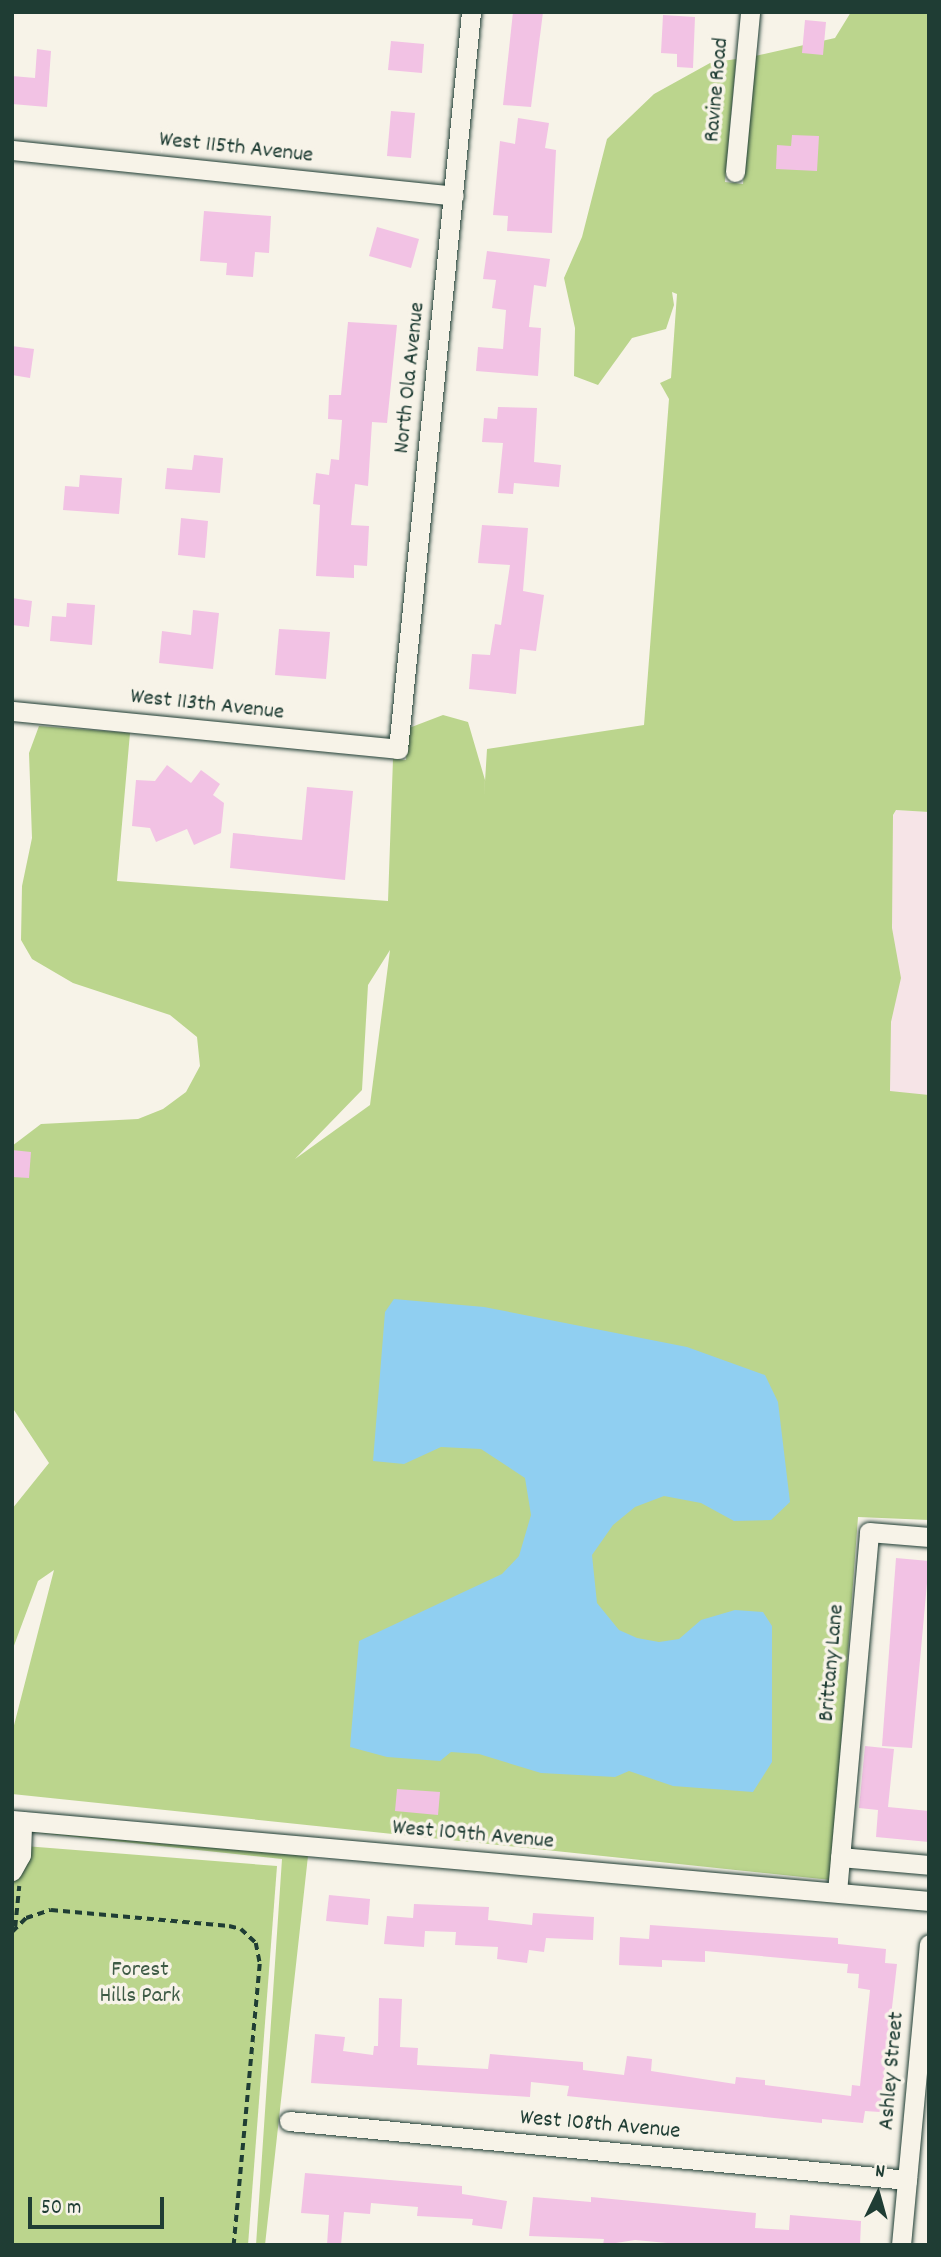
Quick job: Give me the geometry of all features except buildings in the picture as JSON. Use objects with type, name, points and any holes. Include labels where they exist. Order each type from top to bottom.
[{"type":"street","name":"North Ola Avenue","points":[[398,749],[471,12]]},
{"type":"street","name":"Ravine Road","points":[[735,172],[750,12]]},
{"type":"street","name":"West 115th Avenue","points":[[12,150],[454,196]]},
{"type":"street","name":"West 113th Avenue","points":[[12,711],[398,749]]},
{"type":"street","name":"Brittany Lane","points":[[837,1892],[869,1532],[929,1537]]},
{"type":"street","points":[[14,1874],[21,1855],[17,1820]]},
{"type":"street","name":"West 109th Avenue","points":[[17,1820],[929,1901]]},
{"type":"street","points":[[840,1857],[929,1865]]},
{"type":"street","name":"Ashley Street","points":[[901,2245],[929,1944]]},
{"type":"street","name":"West 108th Avenue","points":[[289,2121],[907,2180]]},
{"type":"path","points":[[13,1931],[20,1899],[14,1874]]},
{"type":"path","points":[[13,1931],[26,1918],[51,1910],[229,1926],[242,1929],[256,1943],[260,1964],[234,2245]]},
{"type":"shaded area","points":[[896,810],[929,812],[929,1128],[874,1099],[874,851]]},
{"type":"green space","points":[[851,12],[929,12],[929,812],[896,810],[893,815],[892,928],[901,978],[891,1022],[890,1091],[929,1095],[929,1520],[858,1517],[831,1880],[12,1794],[12,1733],[54,1570],[38,1581],[12,1651],[12,1509],[49,1463],[12,1407],[12,1146],[41,1124],[138,1119],[163,1109],[186,1092],[200,1066],[197,1037],[170,1015],[73,983],[32,959],[21,940],[22,886],[32,838],[29,753],[39,726],[130,733],[117,881],[388,901],[393,759],[406,760],[409,728],[443,715],[468,722],[485,780],[484,798],[487,749],[644,725],[669,399],[660,383],[671,378],[677,294],[672,292],[674,305],[666,329],[632,338],[598,385],[574,376],[575,328],[564,278],[582,237],[607,139],[654,94],[710,63],[736,59],[725,182],[743,184],[755,56],[835,38]],"holes":[[[390,950],[370,1105],[295,1159],[362,1090],[368,985]]]},
{"type":"green space","points":[[12,1830],[308,1856],[265,2245],[256,2245],[282,1859]]},
{"type":"green space","name":"Forest Hills Park","points":[[12,1845],[277,1866],[248,2245],[12,2245]]},
{"type":"water","points":[[394,1299],[484,1307],[687,1347],[765,1375],[778,1402],[790,1502],[771,1520],[734,1521],[701,1503],[664,1496],[635,1507],[613,1525],[592,1555],[597,1603],[619,1630],[637,1638],[659,1642],[679,1639],[701,1620],[735,1610],[763,1612],[772,1626],[772,1762],[753,1792],[673,1786],[629,1771],[615,1777],[541,1773],[479,1754],[451,1752],[440,1761],[387,1757],[350,1747],[359,1641],[502,1574],[519,1556],[531,1515],[525,1478],[481,1449],[441,1447],[404,1464],[373,1461],[385,1312]]}]
